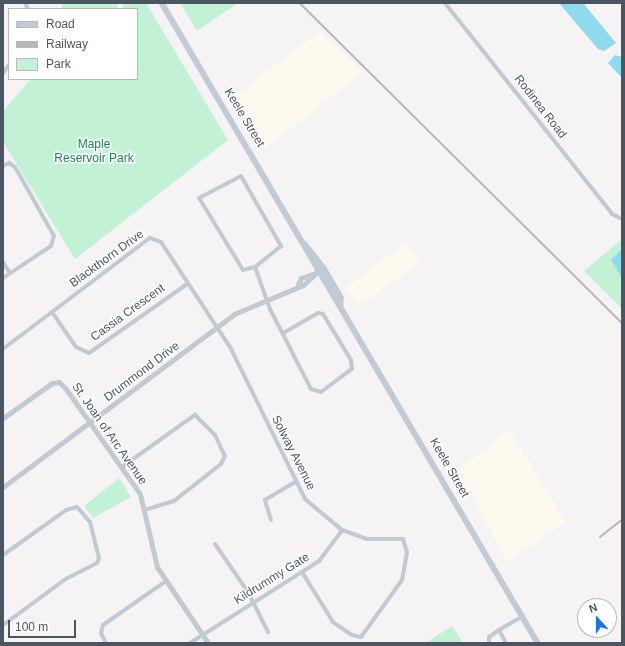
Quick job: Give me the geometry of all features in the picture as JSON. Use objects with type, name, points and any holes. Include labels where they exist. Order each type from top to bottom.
[{"type":"main road","name":"Keele Street","points":[[162,3],[305,244],[318,272],[335,302],[341,305]]},
{"type":"main road","name":"Keele Street","points":[[305,244],[324,268],[341,298],[341,305],[538,643]]},
{"type":"street","name":"Rodinea Road","points":[[445,3],[612,214],[622,219]]},
{"type":"street","points":[[3,166],[9,164],[15,167],[54,236],[51,246],[3,278]]},
{"type":"street","points":[[241,176],[280,241],[277,252],[254,267],[239,268],[199,198],[235,177],[241,176]]},
{"type":"street","name":"Blackthorn Drive","points":[[3,350],[150,238],[161,242],[216,329]]},
{"type":"street","points":[[3,262],[10,273]]},
{"type":"street","points":[[254,267],[267,299],[284,333],[315,393],[352,369],[352,360],[323,314],[318,313],[284,333]]},
{"type":"street","name":"Drummond Drive","points":[[3,487],[90,425],[234,314],[298,284],[301,278],[318,272],[324,268]]},
{"type":"street","name":"Cassia Crescent","points":[[52,312],[76,347],[89,354],[187,284]]},
{"type":"street","name":"Solway Avenue","points":[[216,329],[230,347],[295,482],[310,505],[342,530],[367,539],[403,539],[407,552],[402,580],[363,635],[352,635],[333,622],[302,572]]},
{"type":"street","name":"St. Joan of Arc Avenue","points":[[3,418],[40,390],[59,382],[122,467],[140,494],[145,510],[154,559],[166,581],[208,643]]},
{"type":"street","points":[[122,467],[195,415],[215,435],[225,456],[221,464],[174,501],[145,510]]},
{"type":"street","points":[[271,520],[265,500],[295,482]]},
{"type":"street","points":[[3,555],[66,510],[77,507],[90,522],[99,558],[97,563],[67,578],[3,625]]},
{"type":"street","name":"Kildrummy Gate","points":[[190,643],[302,572],[327,554],[342,530]]},
{"type":"street","points":[[215,544],[254,602],[268,632]]},
{"type":"street","points":[[106,643],[101,633],[103,625],[166,581]]},
{"type":"street","points":[[489,643],[489,636],[523,616]]},
{"type":"street","points":[[498,630],[506,643]]},
{"type":"shaded area","points":[[319,31],[363,72],[266,148],[235,96]]},
{"type":"shaded area","points":[[406,243],[420,262],[359,307],[345,288]]},
{"type":"shaded area","points":[[509,429],[566,522],[508,562],[457,471]]},
{"type":"green space","points":[[62,3],[118,3],[118,8],[62,8]]},
{"type":"green space","name":"Maple Reservoir Park","points":[[122,3],[146,3],[228,140],[75,259],[3,142],[3,111],[30,80],[138,80],[138,8],[124,8]]},
{"type":"green space","points":[[180,3],[238,3],[197,31]]},
{"type":"green space","points":[[622,239],[622,309],[584,271]]},
{"type":"green space","points":[[119,478],[131,497],[93,518],[84,506]]},
{"type":"green space","points":[[452,626],[463,643],[426,643]]},
{"type":"water","points":[[559,3],[583,3],[616,43],[604,51],[598,49]]},
{"type":"water","points":[[615,55],[622,57],[622,78],[608,63]]},
{"type":"water","points":[[622,249],[622,278],[611,260]]},
{"type":"railway","points":[[300,3],[622,323]]},
{"type":"railway","points":[[600,537],[622,520]]}]
